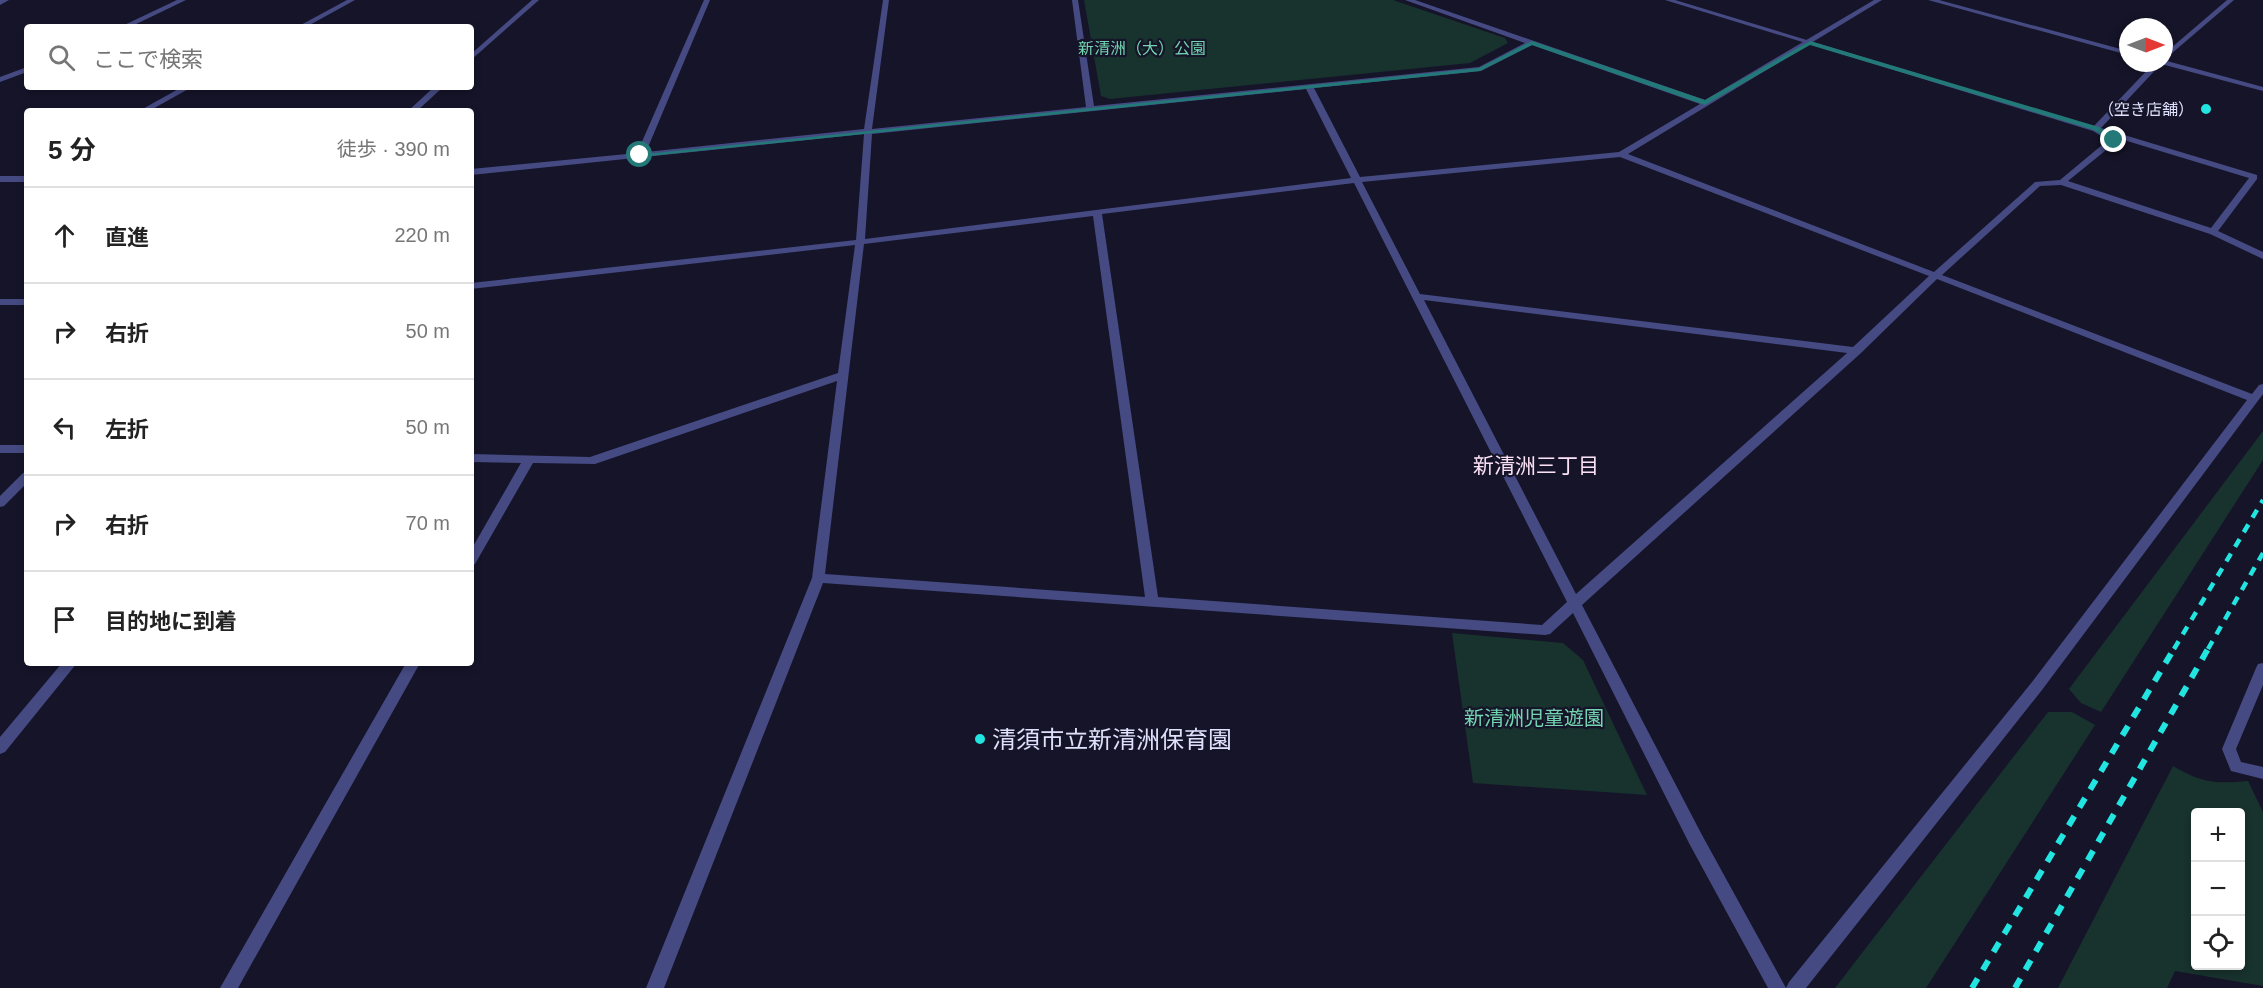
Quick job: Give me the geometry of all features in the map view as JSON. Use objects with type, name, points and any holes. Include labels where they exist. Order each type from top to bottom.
[{"type":"street","points":[[0,3],[6,0]]},
{"type":"street","points":[[131,24],[183,0]]},
{"type":"street","points":[[307,24],[351,0]]},
{"type":"street","points":[[474,55],[536,0]]},
{"type":"street","points":[[640,155],[706,0]]},
{"type":"street","points":[[655,988],[818,578],[860,242],[868,131],[886,0]]},
{"type":"street","points":[[1075,0],[1090,109]]},
{"type":"street","points":[[1408,0],[1705,103]]},
{"type":"street","points":[[1668,0],[2254,177],[2213,232]]},
{"type":"street","points":[[474,286],[860,242],[1356,180],[1621,154],[1879,0]]},
{"type":"street","points":[[1931,0],[2119,51]]},
{"type":"street","points":[[2173,50],[2231,0]]},
{"type":"street","points":[[474,172],[1480,69],[1532,43]]},
{"type":"street","points":[[2173,65],[2263,89]]},
{"type":"street","points":[[0,80],[24,70]]},
{"type":"street","points":[[2096,129],[2150,72]]},
{"type":"street","points":[[1309,87],[1696,840],[1777,988]]},
{"type":"street","points":[[149,108],[182,90]]},
{"type":"street","points":[[415,108],[436,90]]},
{"type":"street","points":[[2062,182],[2114,140],[2096,129]]},
{"type":"street","points":[[1621,154],[1935,276],[2259,393],[2037,686],[1795,988]]},
{"type":"street","points":[[15,179],[24,174]]},
{"type":"street","points":[[0,179],[24,179]]},
{"type":"street","points":[[818,578],[1545,630],[1857,351],[1935,276],[2038,184],[2062,182],[2213,232],[2263,256]]},
{"type":"street","points":[[1097,211],[1152,602]]},
{"type":"street","points":[[1416,296],[1857,351]]},
{"type":"street","points":[[0,302],[24,302]]},
{"type":"street","points":[[474,458],[591,461],[843,375]]},
{"type":"street","points":[[0,449],[24,449]]},
{"type":"street","points":[[474,556],[529,459]]},
{"type":"street","points":[[0,503],[24,479]]},
{"type":"street","points":[[0,748],[68,666]]},
{"type":"street","points":[[229,988],[411,666]]},
{"type":"street","points":[[2263,668],[2229,749],[2235,767],[2263,773]]},
{"type":"green space","name":"新清洲（大）公園","points":[[1084,0],[1393,0],[1505,38],[1508,43],[1470,63],[1110,99],[1101,96]]},
{"type":"green space","points":[[2263,431],[2263,460],[2101,712],[2081,703],[2069,689]]},
{"type":"green space","name":"新清洲児童遊園","points":[[1452,633],[1563,643],[1583,660],[1647,795],[1473,783]]},
{"type":"green space","points":[[2048,712],[2072,712],[2095,725],[1926,988],[1835,988]]},
{"type":"green space","points":[[2173,766],[2192,776],[2209,781],[2248,781],[2263,812],[2263,986],[2175,971],[2167,988],[2058,988]]},
{"type":"railway","points":[[2174,649],[2263,500]]},
{"type":"railway","points":[[2208,649],[2263,553]]},
{"type":"railway","points":[[1972,988],[2175,647]]},
{"type":"railway","points":[[2015,988],[2209,647]]},
{"type":"place","name":"（空き店舗）","points":[[2206,109]]},
{"type":"place","name":"清須市立新清洲保育園","points":[[980,739]]},
{"type":"district","name":"新清洲三丁目","points":[[1536,465]]},
{"type":"route","points":[[640,155],[1480,69],[1532,43],[1705,103],[1810,43],[2096,129],[2114,140]]}]
